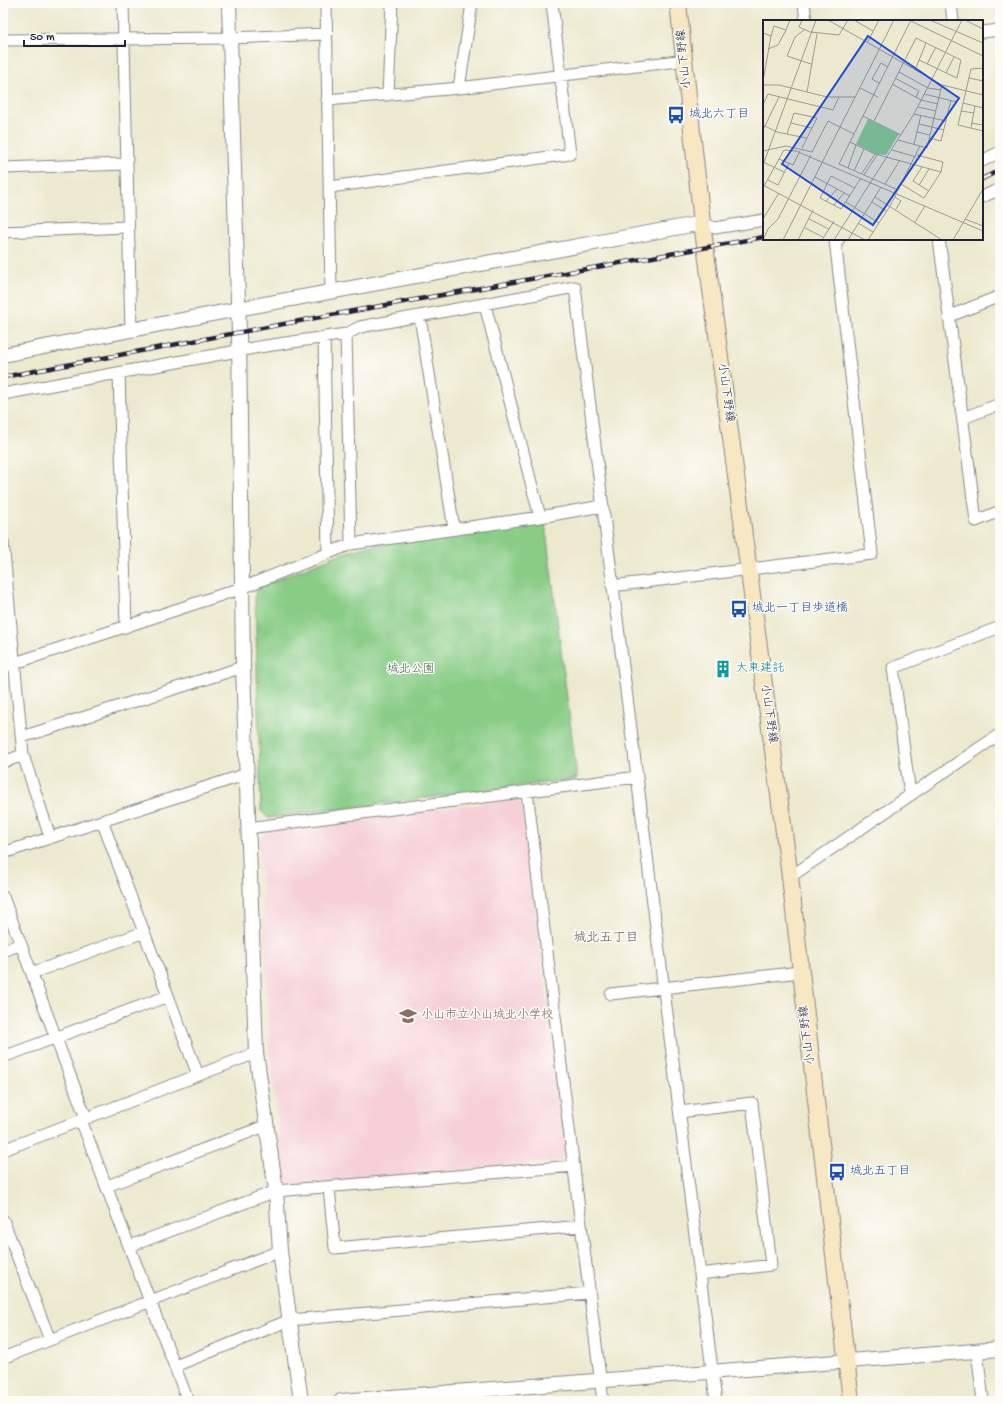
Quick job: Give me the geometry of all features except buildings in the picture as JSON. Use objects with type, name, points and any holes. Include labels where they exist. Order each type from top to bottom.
[{"type":"main road","name":"小山下野線","points":[[678,3],[686,60],[690,115],[702,223],[790,877],[851,1401]]},
{"type":"street","points":[[123,3],[131,330]]},
{"type":"street","points":[[229,3],[239,351],[243,667],[256,1053],[265,1126],[276,1191],[280,1251],[301,1401]]},
{"type":"street","points":[[326,3],[331,292]]},
{"type":"street","points":[[388,95],[392,3]]},
{"type":"street","points":[[459,88],[472,3]]},
{"type":"street","points":[[330,187],[570,154],[552,3]]},
{"type":"street","points":[[804,3],[806,20]]},
{"type":"street","points":[[951,3],[953,20]]},
{"type":"street","points":[[983,32],[1000,30]]},
{"type":"street","points":[[3,40],[230,38],[326,34]]},
{"type":"street","points":[[327,100],[459,88],[686,60]]},
{"type":"street","points":[[983,160],[1000,152]]},
{"type":"street","points":[[3,168],[127,164]]},
{"type":"street","points":[[983,197],[1000,189]]},
{"type":"street","points":[[3,355],[238,309],[702,223],[715,228],[763,220]]},
{"type":"street","points":[[3,232],[128,227]]},
{"type":"street","points":[[612,586],[872,554],[835,240]]},
{"type":"street","points":[[939,240],[976,521],[1000,511]]},
{"type":"street","points":[[3,394],[239,351],[346,334],[360,328],[575,287],[716,1401]]},
{"type":"street","points":[[950,316],[1000,296]]},
{"type":"street","points":[[486,305],[540,517]]},
{"type":"street","points":[[420,316],[454,529]]},
{"type":"street","points":[[346,334],[351,544]]},
{"type":"street","points":[[324,337],[328,552]]},
{"type":"street","points":[[119,373],[126,627]]},
{"type":"street","points":[[963,418],[1000,404]]},
{"type":"street","points":[[8,665],[242,588],[351,544],[540,517],[602,506]]},
{"type":"street","points":[[3,542],[8,665],[22,737],[23,755],[50,837]]},
{"type":"street","points":[[910,794],[893,668],[1000,627]]},
{"type":"street","points":[[22,737],[243,667]]},
{"type":"street","points":[[790,877],[1000,734]]},
{"type":"street","points":[[3,762],[23,755]]},
{"type":"street","points":[[3,853],[247,774]]},
{"type":"street","points":[[248,828],[637,777]]},
{"type":"street","points":[[527,792],[603,1401]]},
{"type":"street","points":[[102,821],[198,1075]]},
{"type":"street","points":[[3,897],[56,1038],[106,1186],[188,1401]]},
{"type":"street","points":[[32,973],[144,932]]},
{"type":"street","points":[[3,951],[21,944]]},
{"type":"street","points":[[612,994],[800,972]]},
{"type":"street","points":[[3,1057],[168,996]]},
{"type":"street","points":[[3,1150],[256,1053]]},
{"type":"street","points":[[680,1112],[752,1103],[771,1265],[700,1274]]},
{"type":"street","points":[[106,1186],[265,1126]]},
{"type":"street","points":[[130,1246],[276,1191],[329,1188],[574,1166]]},
{"type":"street","points":[[329,1188],[335,1248],[581,1226]]},
{"type":"street","points":[[3,1220],[50,1340]]},
{"type":"street","points":[[3,1358],[280,1251]]},
{"type":"street","points":[[175,1366],[290,1320],[589,1293]]},
{"type":"street","points":[[341,1401],[474,1396],[601,1381],[1000,1349]]},
{"type":"street","points":[[977,1351],[982,1401]]},
{"type":"shaded area","name":"小山市立小山城北小学校","points":[[516,799],[523,806],[566,1153],[559,1161],[292,1186],[284,1179],[270,1053],[259,841],[268,830]]},
{"type":"green space","name":"城北公園","points":[[545,523],[577,777],[576,779],[268,818],[261,811],[255,594],[260,587],[339,554],[378,544]]},
{"type":"railway","points":[[983,178],[1000,170]]},
{"type":"railway","points":[[3,377],[342,313],[763,237]]},
{"type":"place","name":"城北六丁目","points":[[676,115]]},
{"type":"place","name":"城北一丁目歩道橋","points":[[739,609]]},
{"type":"place","name":"大東建託","points":[[723,669]]},
{"type":"place","name":"小山市立小山城北小学校","points":[[408,1016]]},
{"type":"place","name":"城北五丁目","points":[[837,1172]]},
{"type":"district","name":"城北五丁目","points":[[606,938]]}]
